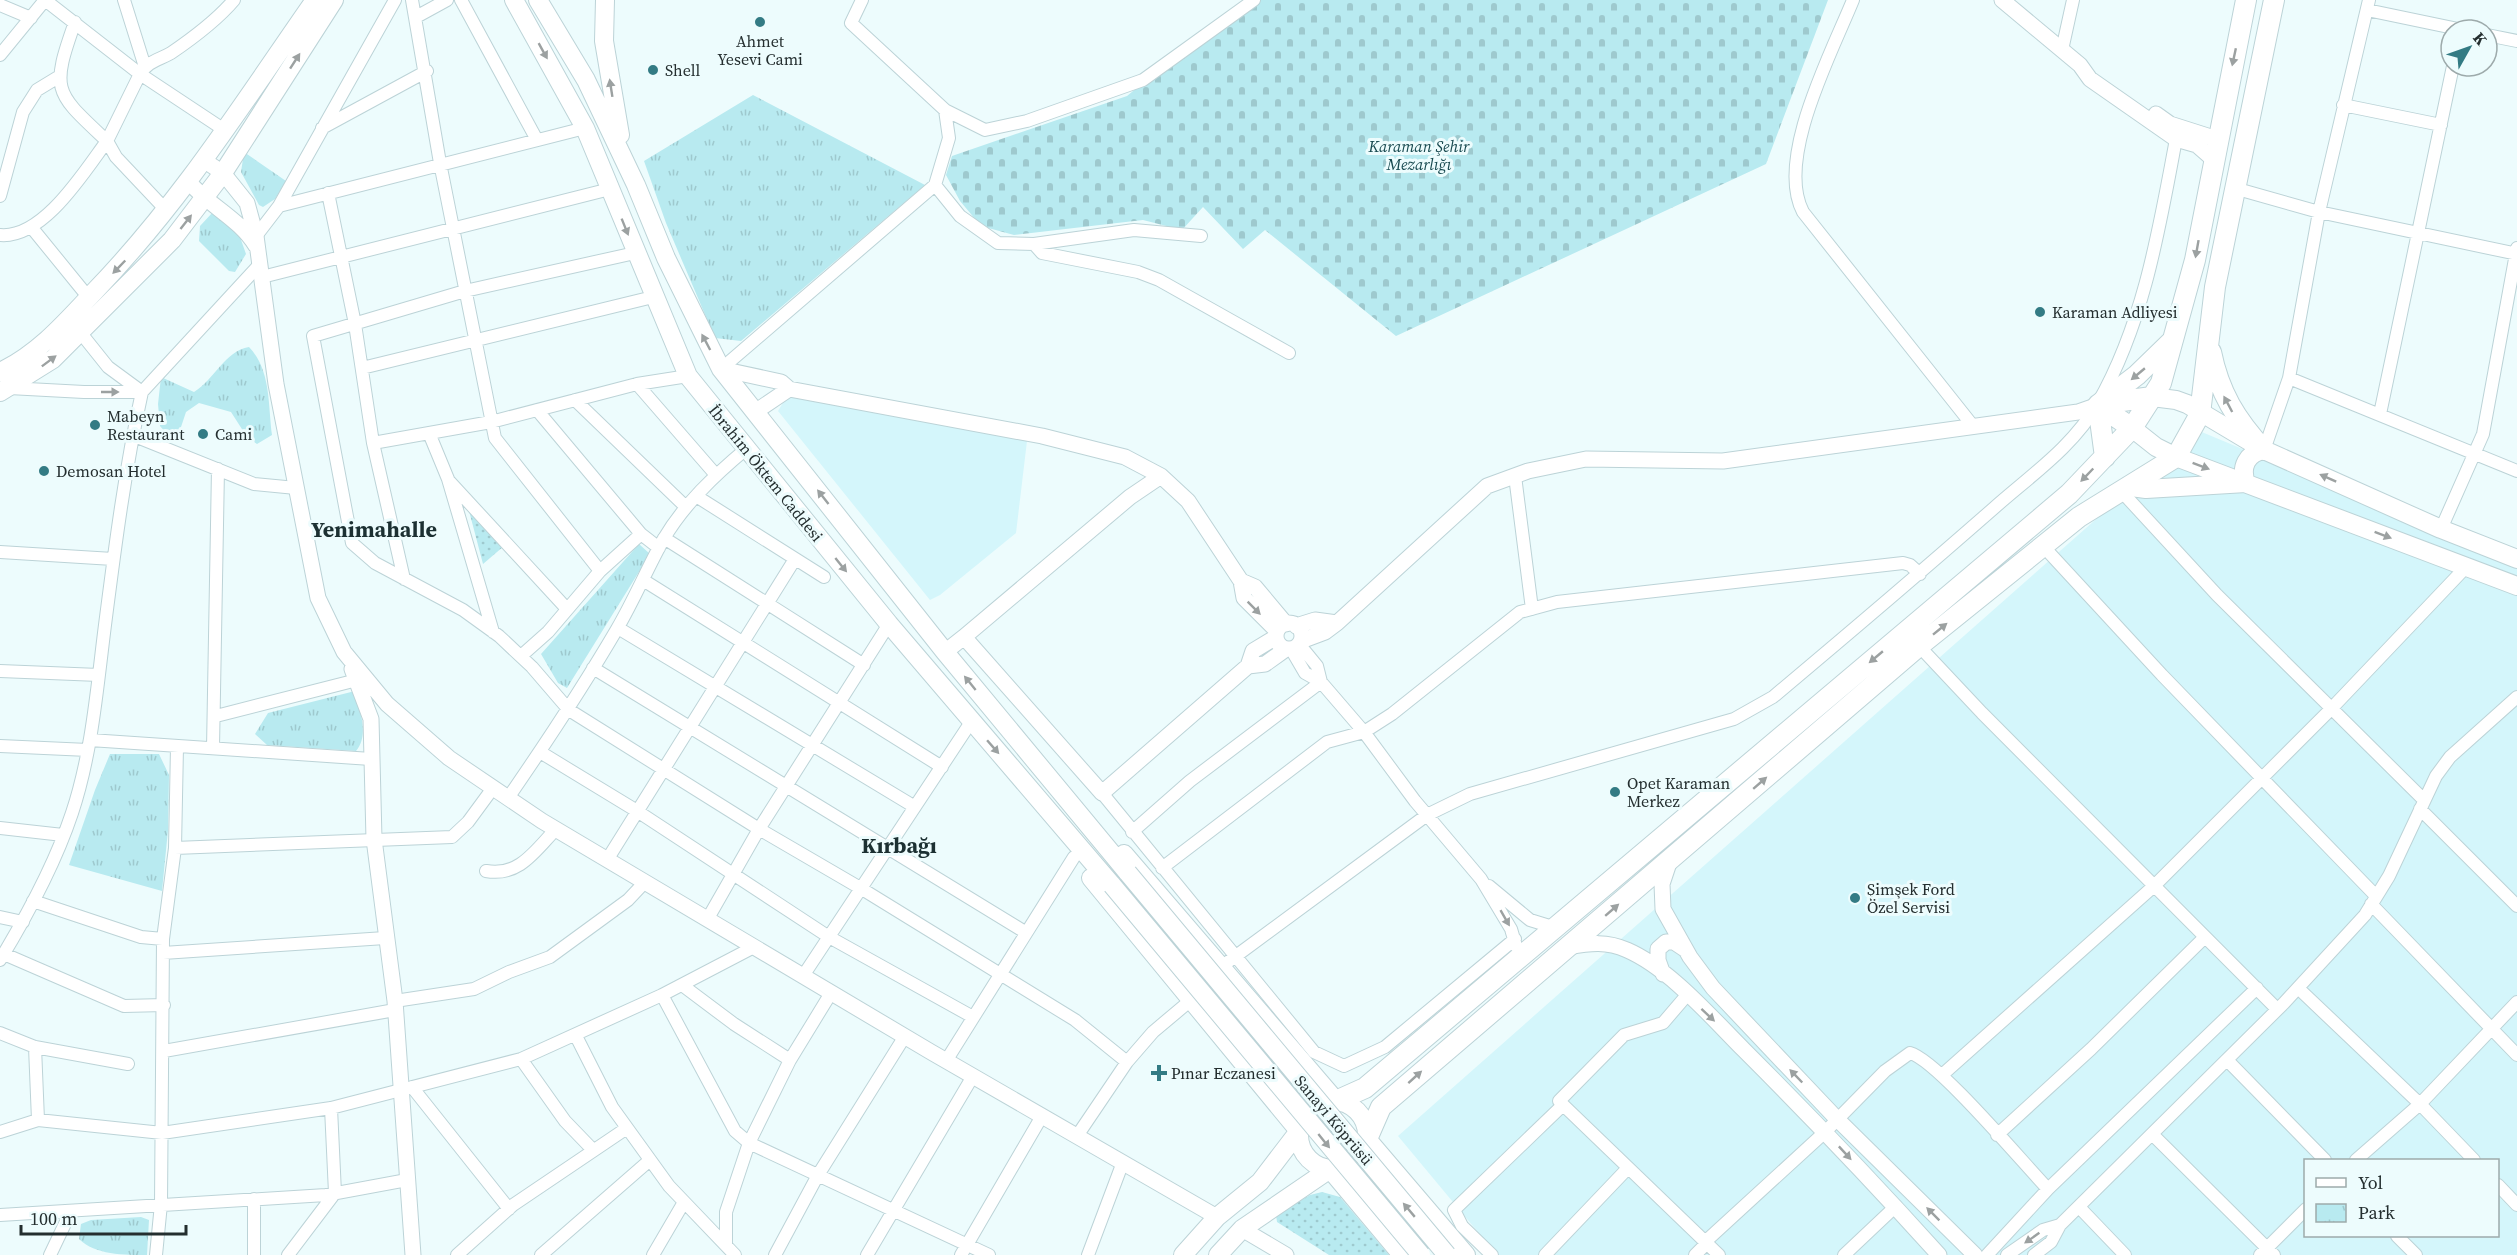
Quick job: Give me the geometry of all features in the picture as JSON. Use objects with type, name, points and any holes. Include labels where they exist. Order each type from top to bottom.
[{"type":"main road","points":[[0,372],[47,342],[137,248],[205,161],[315,0]]},
{"type":"main road","points":[[5,390],[53,359],[172,240],[223,173],[334,0]]},
{"type":"main road","name":"İbrahim Öktem Caddesi","points":[[514,0],[585,128],[653,297],[688,376],[889,624],[1112,885]]},
{"type":"main road","points":[[605,0],[604,41],[617,125],[636,185]]},
{"type":"main road","points":[[1183,1255],[1217,1217],[1260,1182],[1299,1131],[1307,1112],[1315,1106],[1336,1101],[1365,1088],[2069,494],[2132,428],[2161,382],[2174,339],[2195,260],[2246,0]]},
{"type":"main road","points":[[1218,1255],[1242,1229],[1278,1204],[1330,1169],[1351,1164],[1359,1158],[1381,1107],[1919,646],[2079,518],[2176,457],[2200,414],[2208,338],[2234,188],[2274,0]]},
{"type":"main road","name":"İbrahim Öktem Caddesi","points":[[544,3],[586,81],[636,185],[666,258],[721,369],[945,652],[1128,873]]},
{"type":"main road","points":[[2208,338],[2225,399],[2244,428],[2265,450]]},
{"type":"main road","points":[[2098,405],[2137,375],[2174,339]]},
{"type":"main road","points":[[688,376],[721,369]]},
{"type":"main road","points":[[2098,405],[2152,397],[2176,400],[2265,450],[2441,529],[2517,559]]},
{"type":"main road","points":[[2098,405],[2156,447],[2176,457],[2517,585]]},
{"type":"main road","points":[[2098,405],[2104,457]]},
{"type":"main road","points":[[728,427],[741,423],[755,411]]},
{"type":"main road","points":[[2246,483],[2243,474],[2247,460],[2255,453],[2265,450]]},
{"type":"main road","points":[[2127,489],[2246,483]]},
{"type":"main road","points":[[1031,756],[1095,819],[1228,962],[1336,1101],[1356,1109],[1367,1128],[1367,1138],[1467,1255]]},
{"type":"main road","points":[[1010,765],[1074,857],[1299,1131],[1304,1152],[1311,1161],[1330,1169],[1401,1255]]},
{"type":"main road","name":"Sanayi Köprüsü","points":[[1128,873],[1447,1255]]},
{"type":"main road","name":"Sanayi Köprüsü","points":[[1112,885],[1421,1255]]},
{"type":"main road","points":[[1365,1088],[1364,1097],[1367,1104],[1381,1107]]},
{"type":"main road","points":[[1260,1182],[1270,1180],[1280,1184],[1282,1189],[1278,1204]]},
{"type":"street","points":[[0,55],[45,0],[226,130]]},
{"type":"street","points":[[124,0],[142,70]]},
{"type":"street","points":[[0,235],[13,237],[32,228],[75,186],[106,141],[142,70],[181,46],[224,12],[234,0]]},
{"type":"street","points":[[257,242],[394,0]]},
{"type":"street","points":[[412,0],[427,71],[440,164],[495,438],[600,571]]},
{"type":"street","points":[[416,17],[447,0]]},
{"type":"street","points":[[461,0],[537,140]]},
{"type":"street","points":[[862,0],[851,23],[945,110],[985,130],[1027,121],[1143,80],[1254,0]]},
{"type":"street","points":[[1853,0],[1809,108],[1794,166],[1797,200],[1803,212],[1973,426]]},
{"type":"street","points":[[2002,0],[2080,65],[2170,124],[2217,139]]},
{"type":"street","points":[[2062,50],[2073,0]]},
{"type":"street","points":[[0,5],[31,18]]},
{"type":"street","points":[[2265,450],[2289,378],[2319,212],[2368,5],[2439,24]]},
{"type":"street","points":[[75,22],[61,62],[60,87],[66,103],[106,141],[116,157],[166,210]]},
{"type":"street","points":[[2499,37],[2517,41]]},
{"type":"street","points":[[2080,65],[2090,79],[2176,140],[2197,146],[2213,159]]},
{"type":"street","points":[[322,129],[427,71]]},
{"type":"street","points":[[0,196],[23,112],[37,90],[60,76]]},
{"type":"street","points":[[2380,414],[2451,78]]},
{"type":"street","points":[[2343,105],[2441,125]]},
{"type":"street","points":[[721,369],[935,185],[949,138],[945,110]]},
{"type":"street","points":[[279,206],[585,128]]},
{"type":"street","points":[[1228,962],[1314,901],[1427,815],[1470,794],[1734,719],[1755,709],[1773,697],[1920,574],[2078,434],[2098,405],[2125,352],[2156,245],[2176,140]]},
{"type":"street","points":[[205,161],[223,173],[246,202],[257,242],[276,384],[318,598],[345,652],[370,719],[374,839],[406,1088],[407,1180],[413,1255]]},
{"type":"street","points":[[189,182],[204,200],[240,226],[257,242]]},
{"type":"street","points":[[935,185],[943,198],[978,231],[998,243],[1034,244],[1134,230],[1201,236]]},
{"type":"street","points":[[2234,188],[2319,212],[2517,252],[2483,434],[2473,452],[2441,529]]},
{"type":"street","points":[[164,1005],[123,1006],[2,957],[23,922],[63,835],[89,745],[113,559],[132,435],[142,392],[261,271],[341,259],[610,189]]},
{"type":"street","points":[[328,193],[362,368],[373,443],[404,579]]},
{"type":"street","points":[[32,228],[89,298]]},
{"type":"street","points":[[1034,244],[1042,253],[1138,272],[1159,280],[1288,353]]},
{"type":"street","points":[[635,252],[465,291],[313,336],[351,543],[375,563],[462,610],[493,632],[521,656],[569,710],[759,829],[862,889],[1074,1020],[1127,1062]]},
{"type":"street","points":[[362,368],[653,297]]},
{"type":"street","points":[[80,332],[108,367],[142,392]]},
{"type":"street","points":[[721,369],[781,382],[789,389],[1042,436],[1125,457],[1161,476],[1188,501],[1241,581],[1244,598],[1284,629],[1300,630],[1294,646],[1305,673],[1321,682],[1364,732],[1427,815],[1481,879],[1530,920],[1556,928]]},
{"type":"street","points":[[373,443],[491,422],[637,384],[688,376]]},
{"type":"street","points":[[2289,378],[2517,471]]},
{"type":"street","points":[[637,384],[716,475]]},
{"type":"street","points":[[755,411],[789,389]]},
{"type":"street","points":[[5,390],[142,392]]},
{"type":"street","points":[[575,400],[686,507]]},
{"type":"street","points":[[1248,666],[1264,664],[1338,623],[1487,486],[1515,476],[1586,459],[1723,461],[2078,412],[2098,405]]},
{"type":"street","points":[[537,410],[641,534],[662,543],[864,665]]},
{"type":"street","points":[[429,433],[448,479],[493,632]]},
{"type":"street","points":[[132,435],[254,484],[296,488]]},
{"type":"street","points":[[508,798],[569,710],[618,628],[662,543],[686,507],[716,475],[746,449]]},
{"type":"street","points":[[213,748],[216,716],[218,469]]},
{"type":"street","points":[[945,652],[1130,497],[1161,476]]},
{"type":"street","points":[[1515,476],[1532,609]]},
{"type":"street","points":[[448,479],[567,609]]},
{"type":"street","points":[[2127,489],[2217,595],[2422,804],[2517,906]]},
{"type":"street","points":[[696,496],[824,577]]},
{"type":"street","points":[[521,656],[600,571],[641,534]]},
{"type":"street","points":[[2043,546],[2261,777],[2517,1055]]},
{"type":"street","points":[[0,552],[113,559]]},
{"type":"street","points":[[607,860],[795,559]]},
{"type":"street","points":[[1162,868],[1327,742],[1364,732],[1392,714],[1520,612],[1557,602],[1903,563],[1910,565],[1920,574]]},
{"type":"street","points":[[1942,1075],[2154,886],[2330,710],[2466,567]]},
{"type":"street","points":[[643,580],[942,767]]},
{"type":"street","points":[[1102,793],[1248,666],[1253,651],[1284,629],[1315,620],[1338,623]]},
{"type":"street","points":[[707,920],[759,829],[889,624]]},
{"type":"street","points":[[618,628],[915,807]]},
{"type":"street","points":[[1284,629],[1277,642],[1294,646]]},
{"type":"street","points":[[964,637],[1102,793],[1162,868],[1228,962],[1314,1052],[1344,1066],[1385,1047],[1515,939]]},
{"type":"street","points":[[1919,646],[2277,1009]]},
{"type":"street","points":[[345,652],[387,704],[449,758],[556,830],[1217,1217]]},
{"type":"street","points":[[593,668],[689,729],[889,847],[1025,932]]},
{"type":"street","points":[[0,671],[99,675]]},
{"type":"street","points":[[216,716],[357,680]]},
{"type":"street","points":[[1131,832],[1190,782],[1321,682]]},
{"type":"street","points":[[2034,1255],[2051,1242],[2061,1225],[2298,988],[2374,900],[2389,876],[2422,804],[2450,757],[2517,697]]},
{"type":"street","points":[[803,976],[971,722]]},
{"type":"street","points":[[0,746],[89,745],[213,748],[371,759]]},
{"type":"street","points":[[156,1255],[161,1204],[164,1051],[163,939],[175,848],[177,747]]},
{"type":"street","points":[[540,752],[734,873],[829,937],[973,1017]]},
{"type":"street","points":[[175,848],[452,837],[468,822],[493,788]]},
{"type":"street","points":[[0,828],[63,835]]},
{"type":"street","points":[[486,872],[498,873],[516,869],[556,830]]},
{"type":"street","points":[[946,1060],[1074,857]]},
{"type":"street","points":[[1670,860],[1662,884],[1663,909],[1686,950],[1713,988],[1837,1119],[1975,1255]]},
{"type":"street","points":[[1481,879],[1515,939],[1515,962]]},
{"type":"street","points":[[164,1051],[474,989],[550,957],[628,900],[645,883]]},
{"type":"street","points":[[33,901],[141,937],[163,939]]},
{"type":"street","points":[[0,916],[23,922]]},
{"type":"street","points":[[1997,1135],[2091,1049],[2205,937]]},
{"type":"street","points":[[163,953],[385,938]]},
{"type":"street","points":[[1569,947],[1599,942],[1627,950],[1663,974],[1825,1132],[1939,1255]]},
{"type":"street","points":[[1663,974],[1658,960],[1658,949],[1666,942],[1674,942],[1686,950]]},
{"type":"street","points":[[0,1132],[38,1120],[162,1133],[331,1108],[521,1059],[662,995],[754,947]]},
{"type":"street","points":[[682,985],[734,1024],[790,1059]]},
{"type":"street","points":[[1987,1255],[2048,1189],[2257,988]]},
{"type":"street","points":[[2298,988],[2420,1104],[2472,1159]]},
{"type":"street","points":[[726,1244],[726,1212],[749,1143],[790,1059],[831,993]]},
{"type":"street","points":[[662,995],[735,1131],[749,1143],[892,1210],[964,1250],[989,1255]]},
{"type":"street","points":[[1687,995],[1663,1023],[1624,1035],[1611,1045],[1559,1101],[1719,1255]]},
{"type":"street","points":[[1077,1136],[1127,1062],[1153,1032],[1191,1000]]},
{"type":"street","points":[[2358,1159],[2420,1104],[2517,1002]]},
{"type":"street","points":[[0,1034],[35,1047],[128,1064]]},
{"type":"street","points":[[576,1036],[612,1107],[650,1160],[684,1202],[735,1255]]},
{"type":"street","points":[[775,1255],[818,1175],[905,1036]]},
{"type":"street","points":[[35,1047],[38,1120]]},
{"type":"street","points":[[1695,1255],[1825,1132],[1885,1071],[1910,1053],[1921,1056],[1942,1075],[2048,1189]]},
{"type":"street","points":[[521,1059],[565,1121],[593,1150]]},
{"type":"street","points":[[2227,1060],[2323,1159]]},
{"type":"street","points":[[867,1255],[973,1076]]},
{"type":"street","points":[[406,1088],[508,1209]]},
{"type":"street","points":[[1492,1255],[1462,1226],[1455,1217],[1454,1210],[1563,1105]]},
{"type":"street","points":[[288,1255],[335,1193],[331,1108]]},
{"type":"street","points":[[964,1250],[1042,1116]]},
{"type":"street","points":[[457,1255],[508,1209],[627,1128]]},
{"type":"street","points":[[2153,1135],[2267,1253],[2304,1211]]},
{"type":"street","points":[[542,1255],[650,1160]]},
{"type":"street","points":[[1088,1255],[1123,1162]]},
{"type":"street","points":[[1545,1255],[1628,1168]]},
{"type":"street","points":[[0,1215],[335,1193],[407,1180]]},
{"type":"street","points":[[2499,1186],[2517,1205]]},
{"type":"street","points":[[254,1199],[254,1255]]},
{"type":"street","points":[[653,1255],[684,1202]]},
{"type":"street","points":[[1844,1255],[1896,1206]]},
{"type":"street","points":[[2079,1207],[2125,1255]]},
{"type":"street","points":[[50,1255],[71,1211]]},
{"type":"street","points":[[2007,1255],[2043,1230],[2061,1225]]},
{"type":"street","points":[[1242,1229],[1286,1255]]},
{"type":"street","points":[[2398,1237],[2416,1255]]},
{"type":"shaded area","points":[[792,388],[1027,441],[1016,533],[940,595],[930,600],[778,411]]},
{"type":"shaded area","points":[[2197,430],[2517,564],[2517,1255],[1497,1255],[1398,1136]]},
{"type":"green space","name":"Karaman Şehir Mezarlığı","points":[[1260,0],[1828,0],[1766,164],[1396,336],[1265,230],[1243,249],[1203,207],[1182,230],[1143,220],[1014,235],[981,226],[960,201],[946,175],[952,156],[1127,96],[1178,54]]},
{"type":"green space","points":[[753,95],[925,185],[741,341],[715,338],[666,223],[644,161]]},
{"type":"green space","points":[[244,152],[286,181],[275,199],[263,207],[259,205],[241,172]]},
{"type":"green space","points":[[218,210],[240,237],[246,254],[235,272],[229,271],[199,241],[200,226],[213,212]]},
{"type":"green space","points":[[249,347],[256,356],[265,377],[272,435],[257,444],[247,437],[231,412],[199,403],[186,412],[178,436],[166,433],[160,426],[158,404],[161,377],[194,392],[233,354]]},
{"type":"green space","points":[[468,507],[504,546],[483,564]]},
{"type":"green space","points":[[639,544],[650,554],[567,688],[558,683],[541,654]]},
{"type":"green space","points":[[355,691],[363,730],[356,751],[267,745],[255,734],[268,713]]},
{"type":"green space","points":[[110,754],[159,754],[169,775],[168,830],[162,891],[69,865]]},
{"type":"green space","points":[[1322,1192],[1340,1197],[1389,1255],[1329,1255],[1277,1222],[1276,1215],[1310,1195]]},
{"type":"green space","points":[[141,1217],[149,1220],[147,1255],[101,1251],[79,1239],[81,1224],[91,1220]]},
{"type":"place","name":"Ahmet Yesevi Cami","points":[[760,22]]},
{"type":"place","name":"Shell","points":[[653,70]]},
{"type":"place","name":"Karaman Adliyesi","points":[[2040,312]]},
{"type":"place","name":"Mabeyn Restaurant","points":[[95,425]]},
{"type":"place","name":"Cami","points":[[203,434]]},
{"type":"place","name":"Demosan Hotel","points":[[44,471]]},
{"type":"place","name":"Opet Karaman Merkez","points":[[1615,792]]},
{"type":"place","name":"Şimşek Ford Özel Servisi","points":[[1855,898]]},
{"type":"place","name":"Pınar Eczanesi","points":[[1159,1073]]},
{"type":"district","name":"Yenimahalle","points":[[374,529]]},
{"type":"district","name":"Kırbağı","points":[[899,845]]}]
